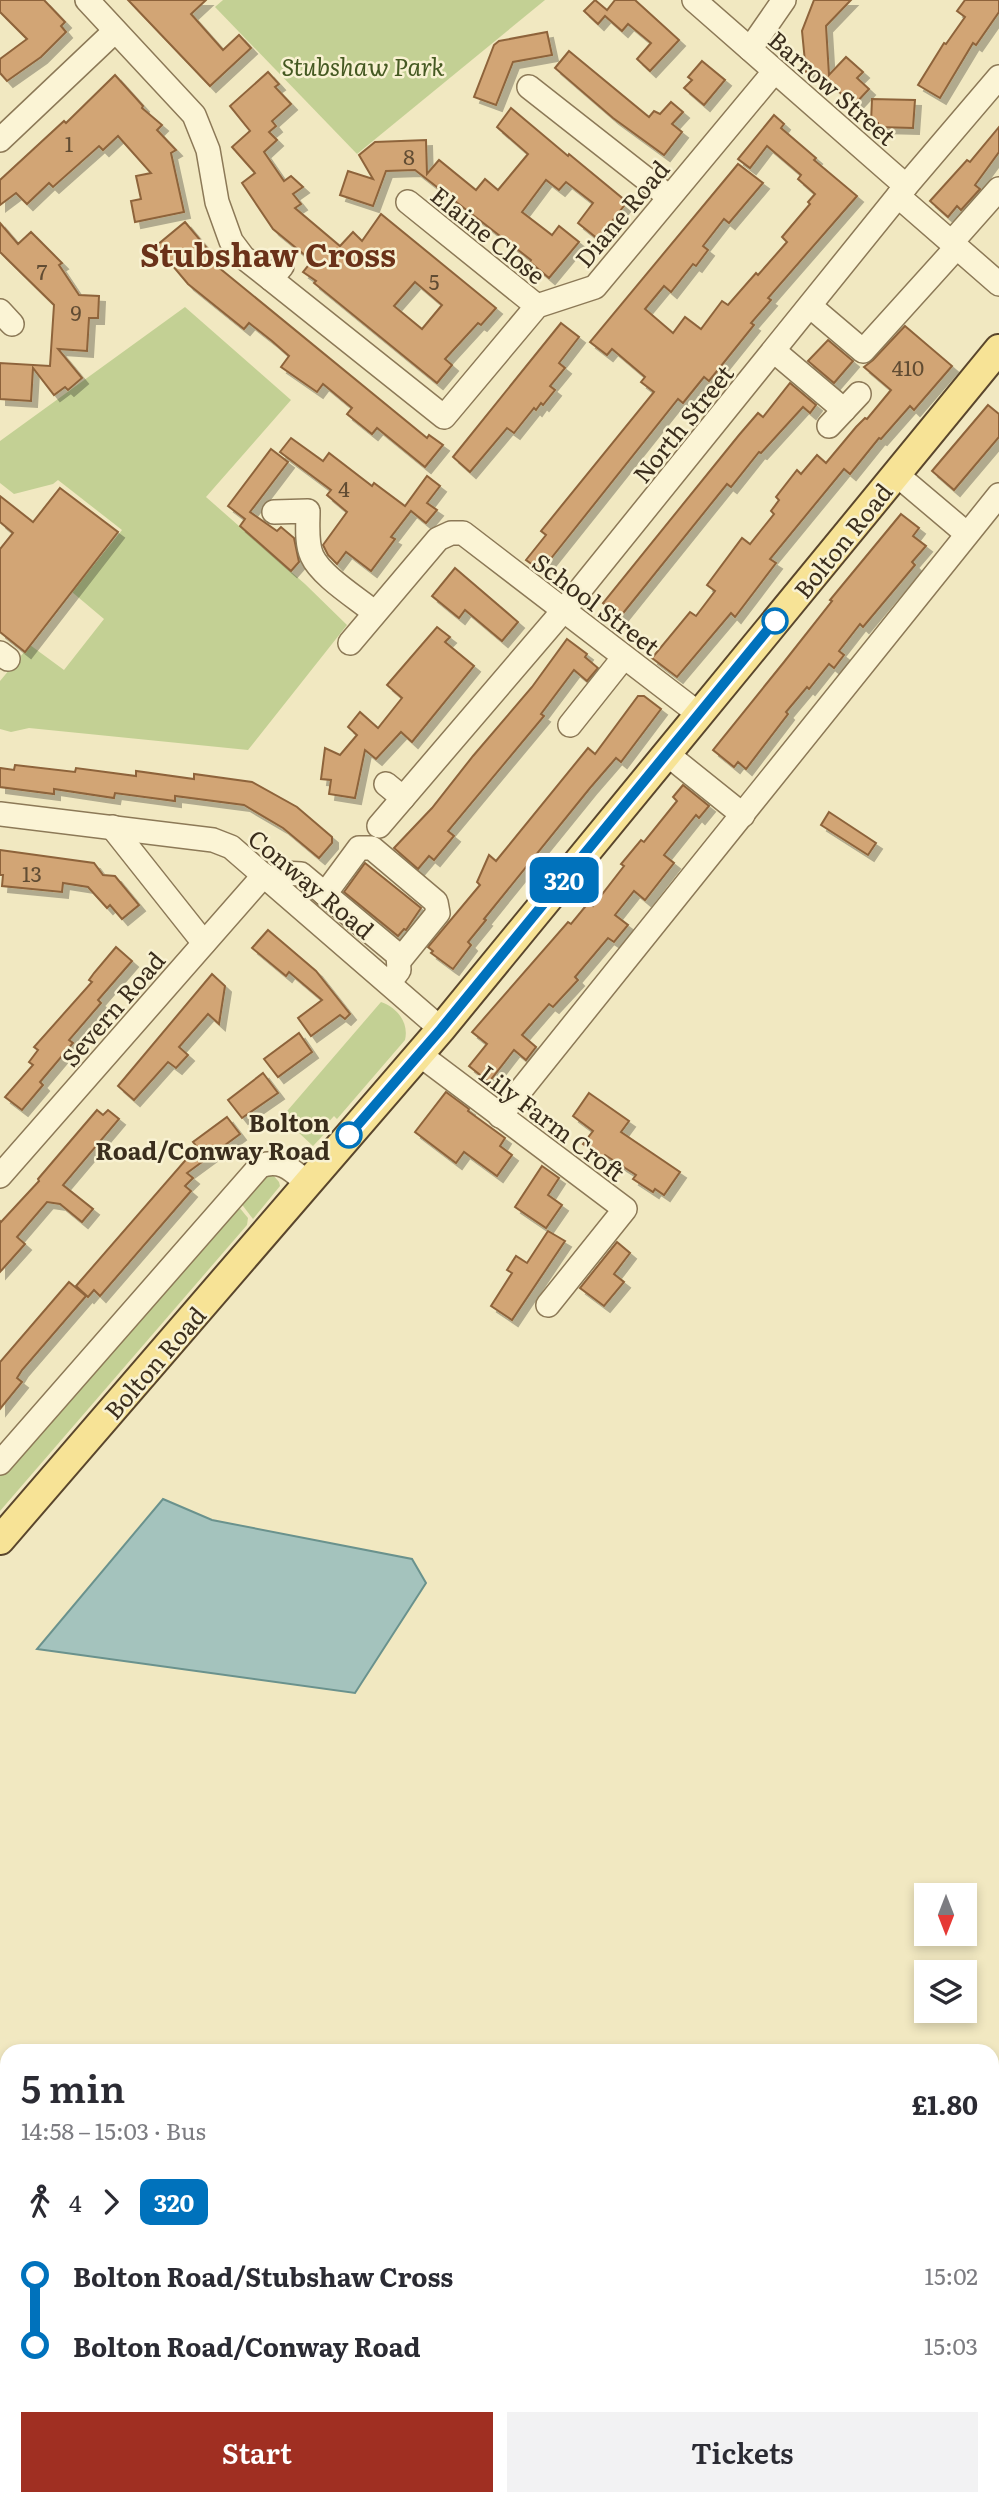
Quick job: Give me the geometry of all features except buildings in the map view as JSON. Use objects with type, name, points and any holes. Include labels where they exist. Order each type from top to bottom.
[{"type":"main road","name":"Bolton Road","points":[[0,1540],[441,1029],[999,349]]},
{"type":"street","name":"Barrow Street","points":[[694,0],[902,191],[953,245],[999,284]]},
{"type":"street","points":[[750,49],[784,0]]},
{"type":"street","points":[[94,2],[115,31],[194,115],[208,150],[217,202],[230,241],[243,257],[277,273],[444,416],[537,306]]},
{"type":"street","points":[[0,140],[115,31]]},
{"type":"street","name":"Diane Road","points":[[537,306],[595,287],[774,72]]},
{"type":"street","name":"North Street","points":[[379,826],[394,791],[563,611],[902,191],[999,77]]},
{"type":"street","points":[[529,87],[668,197]]},
{"type":"street","points":[[810,306],[863,351],[999,189]]},
{"type":"street","name":"Elaine Close","points":[[408,202],[537,306]]},
{"type":"street","points":[[774,351],[844,410]]},
{"type":"street","points":[[896,474],[967,534]]},
{"type":"street","points":[[500,1116],[999,495]]},
{"type":"street","points":[[274,512],[307,500],[310,547],[319,568],[375,613],[351,643]]},
{"type":"street","name":"School Street","points":[[375,613],[438,539],[450,533],[463,533],[699,714]]},
{"type":"street","points":[[570,725],[624,657]]},
{"type":"street","points":[[667,754],[743,815]]},
{"type":"street","name":"Conway Road","points":[[0,814],[213,840],[231,847],[441,1029]]},
{"type":"street","points":[[111,827],[204,943]]},
{"type":"street","points":[[325,894],[359,848],[365,846],[372,848],[436,902],[438,913],[400,961]]},
{"type":"street","points":[[267,877],[283,873],[301,874],[398,955],[399,970],[389,983]]},
{"type":"street","name":"Severn Road","points":[[0,1177],[204,943],[267,877]]},
{"type":"street","name":"Lily Farm Croft","points":[[419,1054],[625,1209],[548,1305]]},
{"type":"street","name":"Bolton Road","points":[[0,1463],[260,1166],[270,1162],[281,1163],[307,1183]]},
{"type":"green space","name":"Stubshaw Park","points":[[223,0],[545,0],[357,154],[215,7]]},
{"type":"green space","points":[[185,307],[291,400],[206,497],[305,584],[347,625],[248,750],[29,728],[11,732],[0,729],[0,681],[30,645],[64,670],[104,619],[72,592],[122,530],[58,480],[53,484],[14,494],[0,483],[0,441]]},
{"type":"green space","points":[[381,1002],[401,1017],[405,1040],[337,1119],[334,1116],[324,1127],[328,1130],[313,1146],[282,1117]]},
{"type":"green space","points":[[273,1175],[280,1186],[253,1219],[237,1198],[259,1176]]},
{"type":"green space","points":[[234,1201],[248,1218],[247,1225],[0,1511],[0,1473]]},
{"type":"water","points":[[163,1499],[212,1520],[412,1559],[426,1583],[355,1693],[37,1649]]},
{"type":"bus line","name":"320","points":[[349,1135],[441,1029],[775,621]]},
{"type":"place","name":"Bolton Road/Conway Road","points":[[349,1135]]},
{"type":"district","name":"Stubshaw Cross","points":[[268,253]]}]
